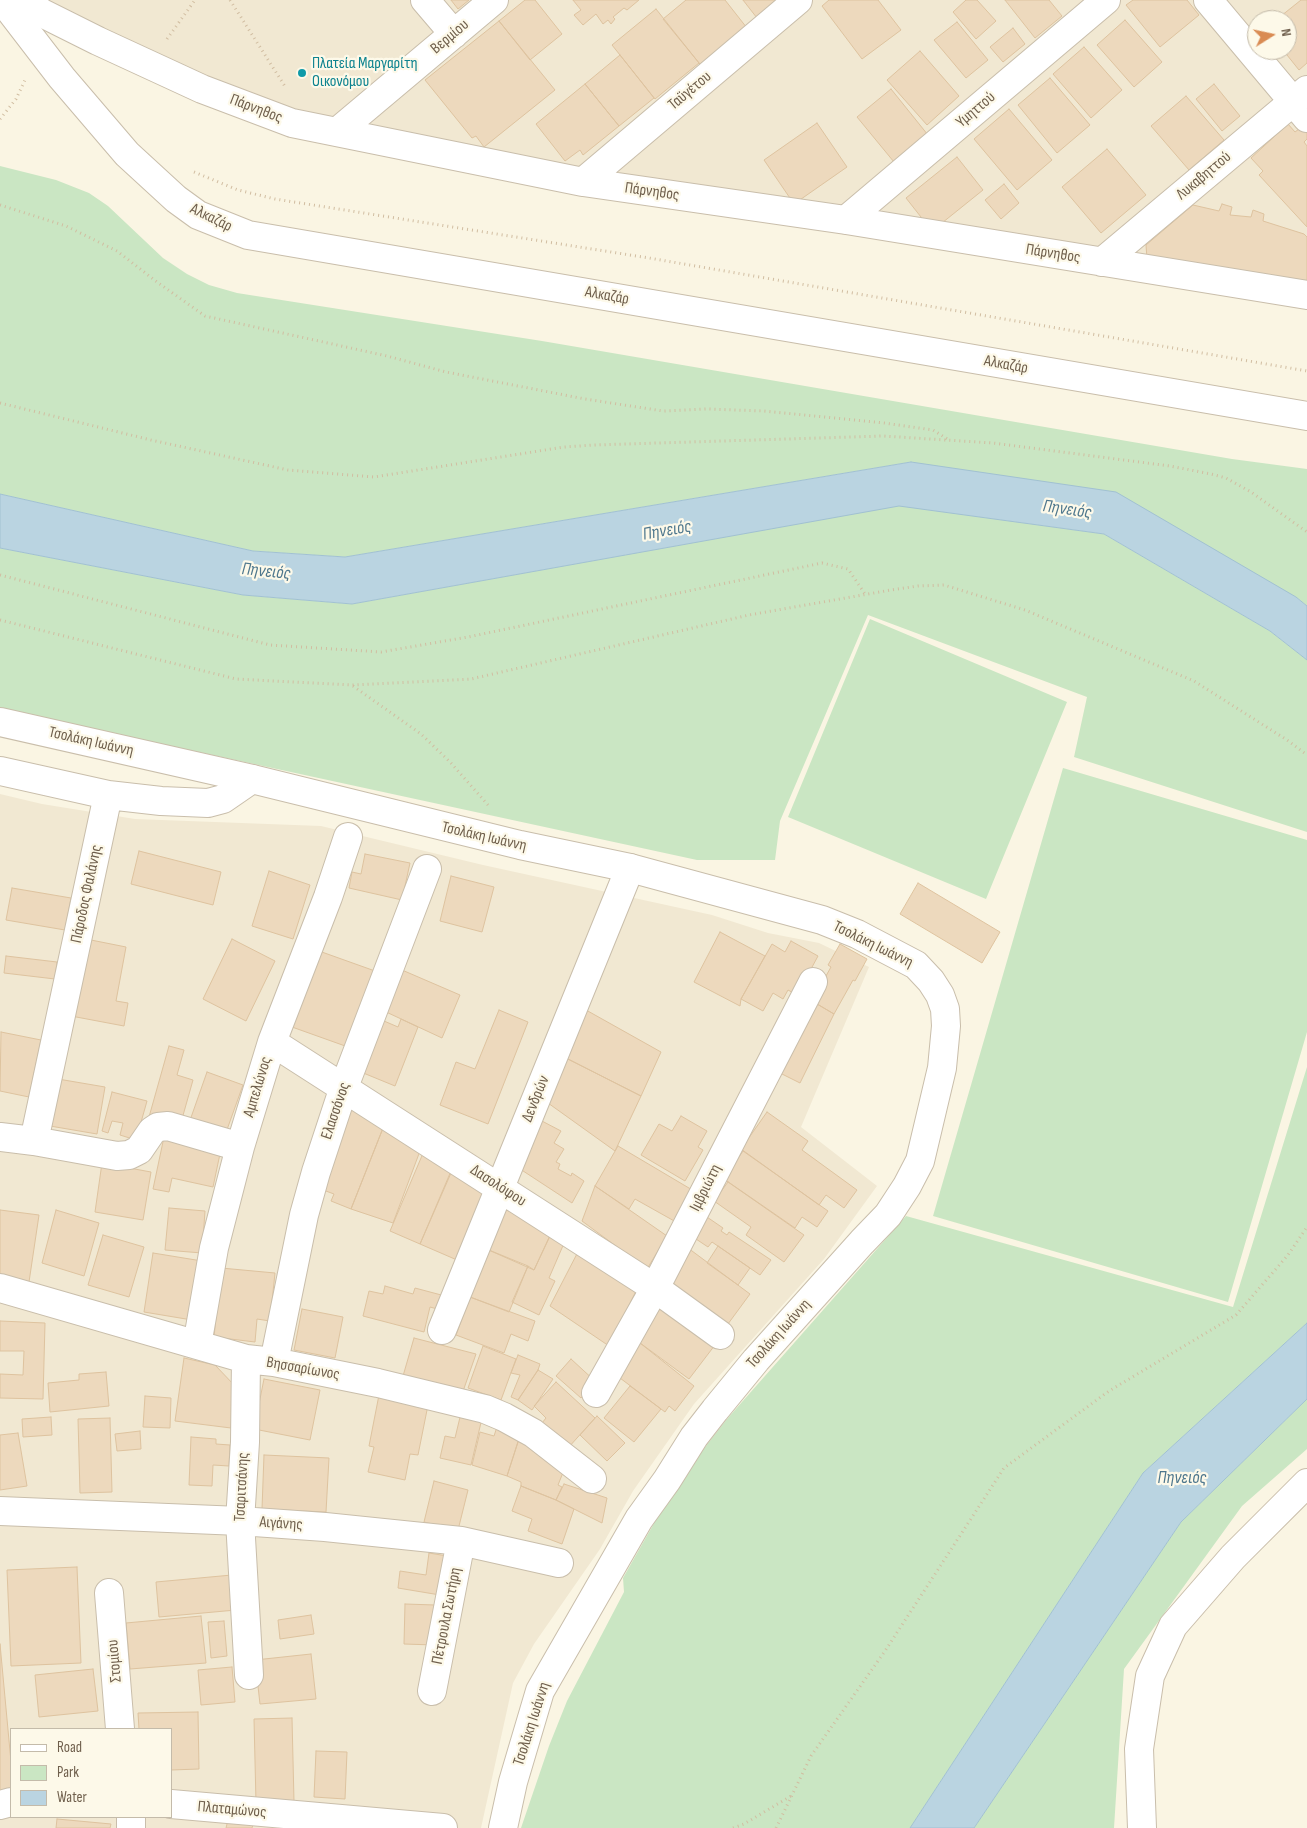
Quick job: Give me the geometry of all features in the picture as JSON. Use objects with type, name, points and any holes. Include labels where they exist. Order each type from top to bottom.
[{"type":"street","name":"Αλκαζάρ","points":[[2,0],[62,78],[127,154],[176,199],[198,215],[248,235],[1307,416]]},
{"type":"street","name":"Πάρνηθος","points":[[24,0],[42,13],[98,41],[202,88],[292,122],[583,182],[846,220],[1307,295]]},
{"type":"street","points":[[425,0],[454,34]]},
{"type":"street","name":"Βερμίου","points":[[337,132],[494,0]]},
{"type":"street","name":"Ταϋγέτου","points":[[583,182],[798,0]]},
{"type":"street","name":"Υμηττού","points":[[846,220],[1106,0]]},
{"type":"street","points":[[1208,0],[1302,103]]},
{"type":"street","name":"Λυκαβηττού","points":[[1102,262],[1302,103]]},
{"type":"street","name":"Τσολάκη Ιωάννη","points":[[0,722],[252,779],[450,829],[630,868],[822,920],[857,934],[916,965],[931,981],[940,995],[945,1009],[946,1026],[942,1068],[920,1161],[908,1186],[888,1215],[756,1360],[694,1437],[667,1480],[639,1519],[540,1691],[513,1782],[503,1828]]},
{"type":"street","points":[[0,771],[108,795],[161,801],[208,803],[223,799],[252,779]]},
{"type":"street","name":"Πάροδος Φαλάνης","points":[[34,1140],[108,795]]},
{"type":"street","name":"Αμπελώνος","points":[[197,1345],[214,1248],[240,1147],[272,1042],[328,897],[348,837]]},
{"type":"street","name":"Δενδρών","points":[[442,1330],[630,868]]},
{"type":"street","name":"Ελασσόνος","points":[[274,1362],[304,1215],[316,1172],[344,1087],[427,869]]},
{"type":"street","name":"Ιμβριώτη","points":[[596,1393],[655,1288],[813,982]]},
{"type":"street","name":"Δασολόφου","points":[[272,1042],[655,1288],[720,1335]]},
{"type":"street","points":[[0,1137],[34,1140],[117,1156],[129,1155],[139,1150],[152,1131],[158,1127],[168,1126],[240,1147]]},
{"type":"street","name":"Βησσαρίωνος","points":[[0,1288],[246,1359],[274,1362],[378,1383],[484,1409],[532,1432],[592,1479]]},
{"type":"street","name":"Τσαριτσάνης","points":[[246,1359],[245,1442],[240,1521],[249,1675]]},
{"type":"street","points":[[1142,1828],[1139,1749],[1150,1676],[1173,1626],[1233,1557],[1307,1484]]},
{"type":"street","name":"Αιγάνης","points":[[0,1511],[240,1521],[325,1527],[461,1541],[559,1563]]},
{"type":"street","name":"Πέτρουλα Σωτήρη","points":[[432,1691],[461,1541]]},
{"type":"street","name":"Στομίου","points":[[109,1593],[120,1728]]},
{"type":"street","name":"Πλαταμώνος","points":[[172,1804],[442,1828]]},
{"type":"path","points":[[164,42],[195,0]]},
{"type":"path","points":[[230,0],[288,90]]},
{"type":"path","points":[[0,119],[16,99],[27,76]]},
{"type":"path","points":[[193,172],[238,190],[275,199],[639,256],[1307,371]]},
{"type":"path","points":[[0,206],[66,226],[117,251],[156,282],[205,316],[387,356],[446,372],[585,399],[663,411],[707,409],[764,411],[884,423],[933,430],[950,440]]},
{"type":"path","points":[[0,403],[151,440],[288,470],[374,477],[564,447],[882,436],[992,443],[1170,466],[1226,478],[1251,492],[1307,532]]},
{"type":"path","points":[[0,575],[270,645],[382,652],[468,637],[822,563],[848,569],[865,594]]},
{"type":"path","points":[[0,620],[236,678],[352,685],[471,679],[750,615],[865,594],[918,586],[944,585],[1025,610],[1194,681],[1287,740],[1307,755]]},
{"type":"path","points":[[352,685],[421,734],[450,762],[490,807]]},
{"type":"path","points":[[776,1828],[811,1756],[884,1651],[1004,1468],[1109,1391],[1236,1315],[1288,1255],[1307,1227]]},
{"type":"path","points":[[733,1828],[744,1824],[792,1795]]},
{"type":"shaded area","points":[[23,0],[1307,0],[1307,305],[291,134],[50,32]]},
{"type":"shaded area","points":[[0,794],[42,804],[135,819],[321,826],[483,865],[712,915],[768,933],[819,943],[869,967],[801,1127],[877,1186],[824,1259],[694,1404],[633,1491],[600,1549],[534,1644],[513,1683],[481,1828],[0,1828]]},
{"type":"green space","points":[[0,166],[56,180],[89,193],[108,206],[163,258],[187,274],[209,285],[237,293],[542,341],[1232,459],[1307,469],[1307,606],[1296,597],[911,462],[345,557],[253,551],[0,494]]},
{"type":"green space","points":[[899,505],[1104,534],[1270,631],[1307,660],[1307,832],[1074,757],[1087,697],[868,615],[780,821],[775,860],[697,860],[0,709],[0,548],[243,595],[352,604]]},
{"type":"green space","points":[[870,619],[1067,702],[986,899],[788,817]]},
{"type":"green space","points":[[1063,768],[1307,840],[1307,1032],[1228,1302],[933,1216]]},
{"type":"green space","points":[[1307,1067],[1307,1323],[1143,1473],[910,1828],[521,1828],[549,1746],[567,1701],[624,1592],[623,1578],[665,1504],[691,1465],[727,1419],[906,1216],[1233,1307]]},
{"type":"green space","points":[[1307,1399],[1307,1449],[1242,1506],[1124,1669],[1114,1828],[974,1828],[1181,1522]]},
{"type":"water","name":"Πηνειός","points":[[911,462],[1116,492],[1296,597],[1307,606],[1307,660],[1270,631],[1104,534],[899,506],[352,604],[243,595],[0,548],[0,494],[253,551],[345,557]]},
{"type":"water","name":"Πηνειός","points":[[1307,1323],[1307,1399],[1181,1522],[974,1828],[910,1828],[1143,1473]]},
{"type":"building","points":[[451,0],[469,0],[458,9]]},
{"type":"building","points":[[525,0],[535,0],[562,34],[530,60],[499,21]]},
{"type":"building","points":[[573,0],[639,0],[627,10],[624,8],[613,17],[615,19],[611,24],[608,20],[603,24],[596,14],[583,25],[574,15],[581,10]]},
{"type":"building","points":[[686,0],[725,0],[747,28],[704,69],[663,19]]},
{"type":"building","points":[[743,0],[779,0],[757,18]]},
{"type":"building","points":[[829,0],[878,0],[901,30],[862,59],[822,6]]},
{"type":"building","points":[[966,0],[977,0],[996,21],[976,39],[953,12]]},
{"type":"building","points":[[1005,0],[1049,0],[1062,16],[1035,38]]},
{"type":"building","points":[[1133,0],[1187,0],[1199,15],[1160,47],[1126,5]]},
{"type":"building","points":[[1301,0],[1307,0],[1307,63],[1299,70],[1291,60],[1297,60],[1297,10],[1288,10]]},
{"type":"building","points":[[656,9],[699,63],[655,99],[612,45]]},
{"type":"building","points":[[1125,20],[1162,62],[1134,87],[1097,45]]},
{"type":"building","points":[[499,21],[555,90],[484,147],[476,136],[472,138],[425,80]]},
{"type":"building","points":[[957,22],[988,60],[966,78],[934,40]]},
{"type":"building","points":[[1013,28],[1025,44],[1003,62],[990,47]]},
{"type":"building","points":[[1084,47],[1122,90],[1091,118],[1053,74]]},
{"type":"building","points":[[920,51],[959,96],[927,125],[887,80]]},
{"type":"building","points":[[620,55],[654,98],[619,126],[585,84]]},
{"type":"building","points":[[1050,78],[1090,125],[1057,153],[1018,105]]},
{"type":"building","points":[[585,84],[619,126],[583,155],[580,150],[565,161],[536,124]]},
{"type":"building","points":[[1214,84],[1240,116],[1222,131],[1196,99]]},
{"type":"building","points":[[891,89],[928,135],[894,162],[857,117]]},
{"type":"building","points":[[1186,96],[1224,140],[1189,170],[1151,126]]},
{"type":"building","points":[[1009,109],[1052,160],[1017,190],[974,139]]},
{"type":"building","points":[[817,123],[847,167],[794,204],[764,160]]},
{"type":"building","points":[[1288,124],[1295,132],[1303,126],[1307,130],[1307,139],[1304,142],[1307,146],[1307,227],[1259,175],[1263,171],[1251,158]]},
{"type":"building","points":[[1107,149],[1146,195],[1101,233],[1062,187]]},
{"type":"building","points":[[957,157],[983,190],[932,231],[906,198]]},
{"type":"building","points":[[1004,184],[1019,203],[1001,219],[985,200]]},
{"type":"building","points":[[1222,204],[1232,207],[1230,215],[1251,217],[1253,210],[1264,214],[1263,221],[1304,234],[1307,237],[1307,288],[1147,259],[1146,245],[1193,205],[1219,211]]},
{"type":"building","points":[[139,851],[221,872],[213,905],[131,884]]},
{"type":"building","points":[[365,854],[410,863],[402,900],[349,888],[352,872],[361,874]]},
{"type":"building","points":[[269,871],[310,885],[293,939],[252,926]]},
{"type":"building","points":[[451,876],[494,887],[482,932],[440,921]]},
{"type":"building","points":[[918,883],[1000,932],[982,963],[900,914]]},
{"type":"building","points":[[12,888],[71,898],[65,930],[6,920]]},
{"type":"building","points":[[720,932],[765,956],[741,999],[740,1006],[694,982]]},
{"type":"building","points":[[86,939],[126,947],[116,1001],[128,1003],[124,1026],[71,1016]]},
{"type":"building","points":[[232,939],[275,961],[246,1021],[203,999]]},
{"type":"building","points":[[791,941],[818,956],[797,995],[788,990],[783,999],[773,993],[763,1011],[741,999],[772,944],[785,952]]},
{"type":"building","points":[[840,944],[867,959],[834,1014],[812,1001],[831,967],[828,965]]},
{"type":"building","points":[[319,951],[375,971],[348,1047],[292,1027]]},
{"type":"building","points":[[6,956],[57,962],[55,979],[4,973]]},
{"type":"building","points":[[402,970],[460,995],[442,1038],[384,1011]]},
{"type":"building","points":[[812,1001],[834,1014],[800,1083],[776,1071]]},
{"type":"building","points":[[499,1010],[528,1022],[488,1124],[440,1105],[456,1062],[475,1069]]},
{"type":"building","points":[[586,1010],[661,1052],[641,1096],[562,1056]]},
{"type":"building","points":[[377,1018],[398,1027],[401,1019],[418,1027],[395,1086],[356,1070]]},
{"type":"building","points":[[1,1032],[41,1040],[29,1097],[0,1091]]},
{"type":"building","points":[[169,1046],[184,1050],[177,1075],[193,1080],[180,1126],[149,1117]]},
{"type":"building","points":[[562,1056],[641,1096],[615,1151],[541,1098]]},
{"type":"building","points":[[207,1072],[243,1085],[224,1138],[188,1126]]},
{"type":"building","points":[[58,1079],[105,1087],[97,1134],[50,1126]]},
{"type":"building","points":[[112,1092],[147,1101],[136,1140],[120,1135],[123,1123],[112,1121],[108,1133],[102,1131]]},
{"type":"building","points":[[351,1101],[387,1118],[351,1209],[331,1201],[334,1194],[315,1187]]},
{"type":"building","points":[[767,1112],[808,1141],[802,1150],[857,1190],[844,1208],[826,1195],[819,1205],[741,1149]]},
{"type":"building","points":[[681,1116],[707,1131],[698,1147],[703,1150],[685,1181],[641,1155],[659,1124],[672,1131]]},
{"type":"building","points":[[387,1118],[423,1143],[393,1223],[351,1209]]},
{"type":"building","points":[[540,1120],[561,1131],[554,1143],[564,1149],[556,1162],[560,1164],[558,1169],[571,1176],[572,1173],[584,1181],[572,1203],[514,1165]]},
{"type":"building","points":[[164,1137],[221,1149],[213,1187],[172,1178],[169,1192],[153,1189]]},
{"type":"building","points":[[618,1146],[694,1191],[676,1222],[635,1199],[629,1209],[595,1186]]},
{"type":"building","points":[[424,1151],[454,1164],[420,1244],[390,1231]]},
{"type":"building","points":[[743,1151],[828,1211],[817,1227],[802,1217],[795,1228],[724,1179]]},
{"type":"building","points":[[102,1163],[151,1172],[143,1220],[95,1212]]},
{"type":"building","points":[[451,1173],[487,1189],[457,1260],[420,1244]]},
{"type":"building","points":[[728,1182],[804,1235],[784,1262],[746,1235],[751,1227],[714,1201]]},
{"type":"building","points":[[595,1186],[667,1236],[647,1269],[582,1221]]},
{"type":"building","points":[[169,1208],[205,1211],[202,1253],[165,1250]]},
{"type":"building","points":[[502,1208],[552,1231],[534,1270],[484,1248]]},
{"type":"building","points":[[0,1210],[39,1215],[29,1282],[0,1278]]},
{"type":"building","points":[[56,1210],[99,1223],[84,1276],[42,1263]]},
{"type":"building","points":[[704,1215],[723,1228],[721,1231],[727,1235],[729,1232],[771,1260],[760,1275],[712,1242],[708,1247],[690,1235]]},
{"type":"building","points":[[551,1234],[565,1241],[549,1278],[555,1281],[539,1315],[512,1302],[528,1266],[534,1270]]},
{"type":"building","points":[[103,1235],[144,1247],[129,1297],[88,1285]]},
{"type":"building","points":[[718,1246],[750,1268],[738,1285],[707,1263]]},
{"type":"building","points":[[484,1248],[528,1266],[509,1312],[470,1297]]},
{"type":"building","points":[[580,1248],[639,1285],[609,1346],[550,1306]]},
{"type":"building","points":[[688,1248],[750,1294],[725,1328],[663,1283]]},
{"type":"building","points":[[153,1253],[202,1261],[192,1320],[144,1312]]},
{"type":"building","points":[[221,1268],[275,1273],[270,1321],[257,1319],[255,1342],[214,1337]]},
{"type":"building","points":[[385,1286],[413,1294],[415,1288],[445,1296],[441,1310],[430,1307],[424,1332],[363,1316],[369,1291],[383,1294]]},
{"type":"building","points":[[470,1297],[535,1321],[528,1341],[511,1334],[504,1353],[456,1335]]},
{"type":"building","points":[[656,1302],[715,1345],[689,1379],[636,1340]]},
{"type":"building","points":[[302,1309],[343,1317],[335,1358],[294,1350]]},
{"type":"building","points":[[0,1321],[45,1323],[43,1399],[0,1398],[0,1374],[23,1375],[24,1351],[0,1351]]},
{"type":"building","points":[[414,1338],[476,1354],[461,1397],[401,1383]]},
{"type":"building","points":[[640,1343],[694,1386],[675,1411],[669,1406],[665,1412],[616,1375]]},
{"type":"building","points":[[483,1346],[516,1359],[501,1400],[468,1388]]},
{"type":"building","points":[[518,1355],[540,1364],[518,1400],[511,1397],[520,1375],[511,1373]]},
{"type":"building","points":[[184,1358],[215,1365],[235,1386],[231,1428],[175,1421]]},
{"type":"building","points":[[571,1359],[596,1382],[581,1398],[556,1376]]},
{"type":"building","points":[[538,1370],[553,1379],[532,1410],[518,1400]]},
{"type":"building","points":[[106,1372],[109,1406],[50,1412],[48,1383],[79,1380],[79,1374]]},
{"type":"building","points":[[264,1379],[320,1390],[310,1440],[254,1429]]},
{"type":"building","points":[[556,1382],[595,1418],[568,1448],[542,1423],[546,1418],[534,1406]]},
{"type":"building","points":[[630,1386],[661,1409],[634,1442],[604,1418]]},
{"type":"building","points":[[379,1395],[428,1405],[418,1455],[410,1454],[405,1480],[368,1472],[374,1447],[369,1446]]},
{"type":"building","points":[[145,1396],[171,1398],[170,1428],[143,1427]]},
{"type":"building","points":[[462,1409],[483,1414],[471,1465],[440,1458],[445,1436],[455,1438]]},
{"type":"building","points":[[597,1416],[625,1443],[607,1461],[580,1435]]},
{"type":"building","points":[[51,1417],[52,1435],[23,1437],[22,1419]]},
{"type":"building","points":[[110,1418],[112,1492],[80,1493],[78,1419]]},
{"type":"building","points":[[499,1421],[522,1429],[507,1476],[472,1465],[480,1432],[494,1436]]},
{"type":"building","points":[[140,1431],[141,1449],[117,1451],[115,1434]]},
{"type":"building","points":[[18,1433],[27,1486],[0,1490],[0,1435]]},
{"type":"building","points":[[520,1436],[566,1465],[558,1485],[562,1487],[556,1500],[521,1486],[521,1482],[507,1476]]},
{"type":"building","points":[[191,1437],[216,1439],[216,1444],[230,1445],[229,1466],[213,1465],[212,1486],[189,1485]]},
{"type":"building","points":[[264,1455],[329,1458],[326,1512],[262,1509]]},
{"type":"building","points":[[434,1481],[468,1490],[458,1530],[424,1522]]},
{"type":"building","points":[[564,1484],[607,1498],[602,1523],[556,1500]]},
{"type":"building","points":[[521,1486],[574,1509],[562,1544],[528,1531],[532,1519],[512,1511]]},
{"type":"building","points":[[429,1553],[447,1556],[440,1595],[398,1588],[400,1571],[426,1575]]},
{"type":"building","points":[[77,1567],[81,1663],[11,1666],[7,1570]]},
{"type":"building","points":[[232,1575],[236,1610],[159,1617],[156,1582]]},
{"type":"building","points":[[405,1604],[435,1605],[434,1645],[404,1644]]},
{"type":"building","points":[[311,1615],[314,1634],[280,1639],[278,1620]]},
{"type":"building","points":[[201,1616],[206,1663],[130,1669],[126,1623]]},
{"type":"building","points":[[224,1621],[227,1656],[211,1658],[208,1622]]},
{"type":"building","points":[[0,1644],[10,1751],[10,1792],[0,1793]]},
{"type":"building","points":[[311,1654],[316,1699],[260,1704],[255,1660]]},
{"type":"building","points":[[232,1667],[235,1702],[201,1705],[198,1670]]},
{"type":"building","points":[[93,1669],[98,1711],[39,1717],[35,1675]]},
{"type":"building","points":[[198,1712],[199,1769],[172,1770],[172,1728],[139,1728],[138,1713]]},
{"type":"building","points":[[292,1718],[294,1802],[256,1803],[254,1719]]},
{"type":"building","points":[[316,1751],[347,1752],[345,1799],[314,1797]]},
{"type":"building","points":[[57,1819],[111,1824],[110,1828],[56,1828]]},
{"type":"building","points":[[228,1820],[253,1825],[252,1828],[226,1828]]},
{"type":"place","name":"Πλατεία Μαργαρίτη Οικονόμου","points":[[302,73]]}]
